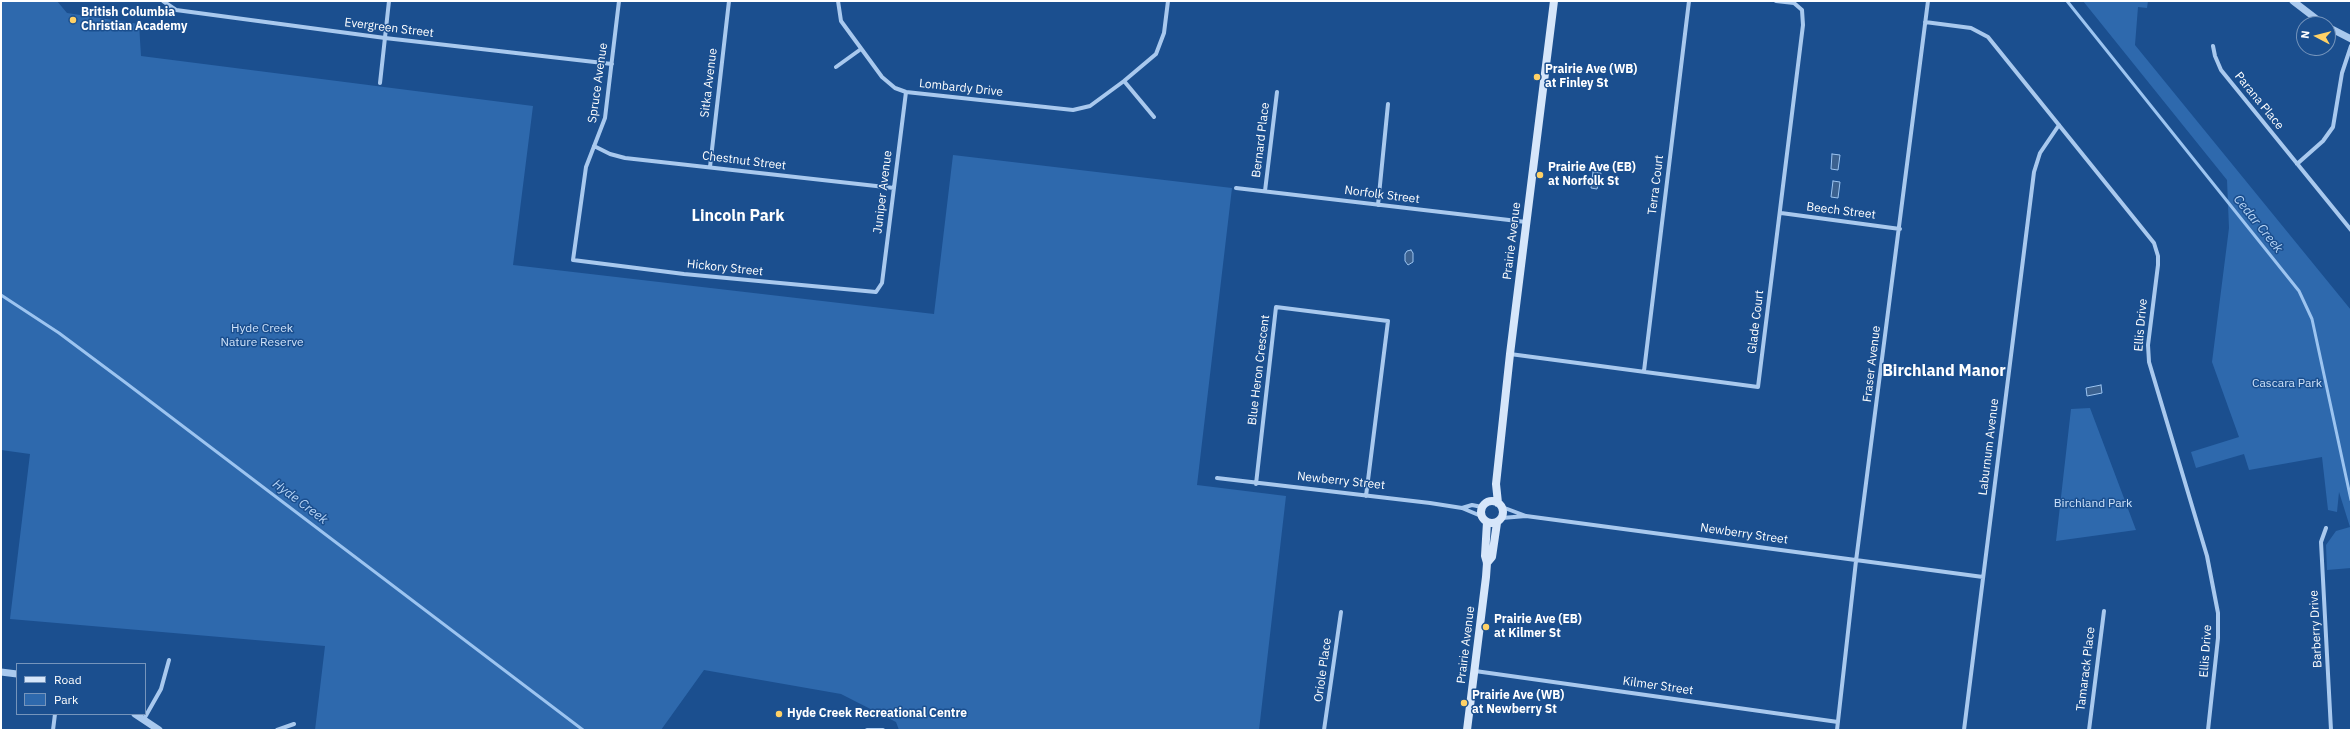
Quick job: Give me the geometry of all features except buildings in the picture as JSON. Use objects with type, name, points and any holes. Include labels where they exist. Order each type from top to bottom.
[{"type":"main road","name":"Prairie Avenue","points":[[1500,505],[1496,484],[1510,354],[1554,1]]},
{"type":"main road","name":"Prairie Avenue","points":[[1485,504],[1496,484]]},
{"type":"main road","name":"Newberry Street","points":[[1485,504],[1500,505]]},
{"type":"main road","points":[[1484,519],[1485,504]]},
{"type":"main road","points":[[1499,520],[1500,505]]},
{"type":"main road","name":"Prairie Avenue","points":[[1468,730],[1487,563],[1485,556],[1484,519]]},
{"type":"main road","name":"Newberry Street","points":[[1484,519],[1499,520]]},
{"type":"main road","name":"Prairie Avenue","points":[[1487,563],[1492,557],[1499,520]]},
{"type":"street","points":[[380,83],[390,1]]},
{"type":"street","name":"Spruce Avenue","points":[[573,260],[586,166],[605,118],[619,1]]},
{"type":"street","name":"Sitka Avenue","points":[[710,167],[729,1]]},
{"type":"street","name":"Lombardy Drive","points":[[838,1],[841,21],[886,82],[895,88],[906,92],[1073,110],[1090,106],[1124,81],[1156,54],[1161,45],[1168,1]]},
{"type":"street","name":"Terra Court","points":[[1644,371],[1689,1]]},
{"type":"street","name":"Glade Court","points":[[1510,354],[1758,387],[1803,25],[1802,10],[1794,3],[1776,1]]},
{"type":"street","name":"Fraser Avenue","points":[[1837,730],[1856,561],[1900,229],[1928,1]]},
{"type":"street","points":[[2293,1],[2313,16]]},
{"type":"street","name":"Evergreen Street","points":[[165,3],[176,10],[385,38],[612,64]]},
{"type":"street","name":"Ellis Drive","points":[[1925,22],[1971,28],[1984,33],[1993,41],[2149,234],[2157,249],[2158,265],[2148,345],[2149,362],[2207,556],[2219,625],[2208,730]]},
{"type":"street","points":[[2336,31],[2351,39]]},
{"type":"street","name":"Parana Place","points":[[2214,46],[2215,56],[2221,70],[2351,230]]},
{"type":"street","points":[[2297,164],[2323,141],[2333,127],[2342,73],[2351,46]]},
{"type":"street","points":[[836,67],[861,49]]},
{"type":"street","points":[[1124,81],[1154,117]]},
{"type":"street","name":"Juniper Avenue","points":[[876,292],[882,283],[906,92]]},
{"type":"street","name":"Bernard Place","points":[[1265,191],[1277,92]]},
{"type":"street","points":[[1378,205],[1388,104]]},
{"type":"street","name":"Laburnum Avenue","points":[[1964,730],[2034,172],[2040,153],[2060,125]]},
{"type":"street","name":"Chestnut Street","points":[[594,146],[610,154],[626,158],[894,188]]},
{"type":"street","name":"Norfolk Street","points":[[1236,188],[1526,222]]},
{"type":"street","name":"Beech Street","points":[[1780,213],[1900,229]]},
{"type":"street","name":"Hickory Street","points":[[573,260],[684,274],[876,292]]},
{"type":"street","name":"Blue Heron Crescent","points":[[1256,484],[1276,308],[1388,321],[1366,496]]},
{"type":"street","name":"Newberry Street","points":[[1217,478],[1256,484],[1462,508],[1484,519]]},
{"type":"street","name":"Newberry Street","points":[[1462,508],[1472,505],[1485,504]]},
{"type":"street","name":"Newberry Street","points":[[1500,505],[1526,516],[1983,577]]},
{"type":"street","points":[[1499,520],[1526,516]]},
{"type":"street","name":"Barberry Drive","points":[[2326,528],[2321,542],[2331,730]]},
{"type":"street","name":"Tamarack Place","points":[[2089,730],[2104,611]]},
{"type":"street","name":"Oriole Place","points":[[1324,730],[1341,612]]},
{"type":"street","points":[[144,719],[161,689],[169,660]]},
{"type":"street","name":"Kilmer Street","points":[[1475,671],[1838,722]]},
{"type":"street","points":[[1,672],[16,674]]},
{"type":"street","points":[[53,730],[55,715]]},
{"type":"street","points":[[137,715],[159,730]]},
{"type":"street","points":[[277,730],[294,724]]},
{"type":"street","points":[[867,730],[883,730]]},
{"type":"green space","name":"Hyde Creek Nature Reserve","points":[[1,1],[57,1],[67,13],[139,24],[141,56],[533,106],[513,265],[934,314],[953,155],[1232,188],[1197,485],[1286,496],[1259,730],[899,730],[896,722],[841,694],[704,670],[661,730],[315,730],[325,646],[10,619],[30,454],[1,450]]},
{"type":"green space","name":"Cascara Park","points":[[2083,1],[2148,1],[2147,8],[2138,7],[2135,45],[2351,310],[2351,568],[2327,570],[2326,545],[2336,531],[2350,527],[2339,492],[2337,512],[2328,510],[2322,457],[2249,470],[2244,454],[2196,468],[2191,452],[2239,437],[2212,362],[2229,228],[2227,180]]},
{"type":"green space","name":"Birchland Park","points":[[2090,408],[2136,530],[2056,541],[2071,409]]},
{"type":"shaded area","points":[[1832,154],[1840,155],[1838,170],[1831,169]]},
{"type":"shaded area","points":[[1593,172],[1601,173],[1597,189],[1591,188]]},
{"type":"shaded area","points":[[1833,181],[1840,182],[1838,198],[1831,197]]},
{"type":"shaded area","points":[[1411,250],[1413,253],[1413,262],[1408,265],[1405,261],[1405,254],[1407,251]]},
{"type":"shaded area","points":[[2101,385],[2102,393],[2087,396],[2086,388]]},
{"type":"waterway","name":"Cedar Creek","points":[[2067,1],[2299,291],[2312,319],[2351,500]]},
{"type":"waterway","name":"Hyde Creek","points":[[1,295],[59,333],[126,383],[583,730]]},
{"type":"place","name":"British Columbia Christian Academy","points":[[73,20]]},
{"type":"place","name":"Prairie Ave (WB) at Finley St","points":[[1537,77]]},
{"type":"place","name":"Prairie Ave (EB) at Norfolk St","points":[[1540,175]]},
{"type":"place","name":"Prairie Ave (EB) at Kilmer St","points":[[1486,627]]},
{"type":"place","name":"Prairie Ave (WB) at Newberry St","points":[[1464,703]]},
{"type":"place","name":"Hyde Creek Recreational Centre","points":[[779,714]]},
{"type":"district","name":"Lincoln Park","points":[[738,216]]},
{"type":"district","name":"Birchland Manor","points":[[1944,371]]}]
